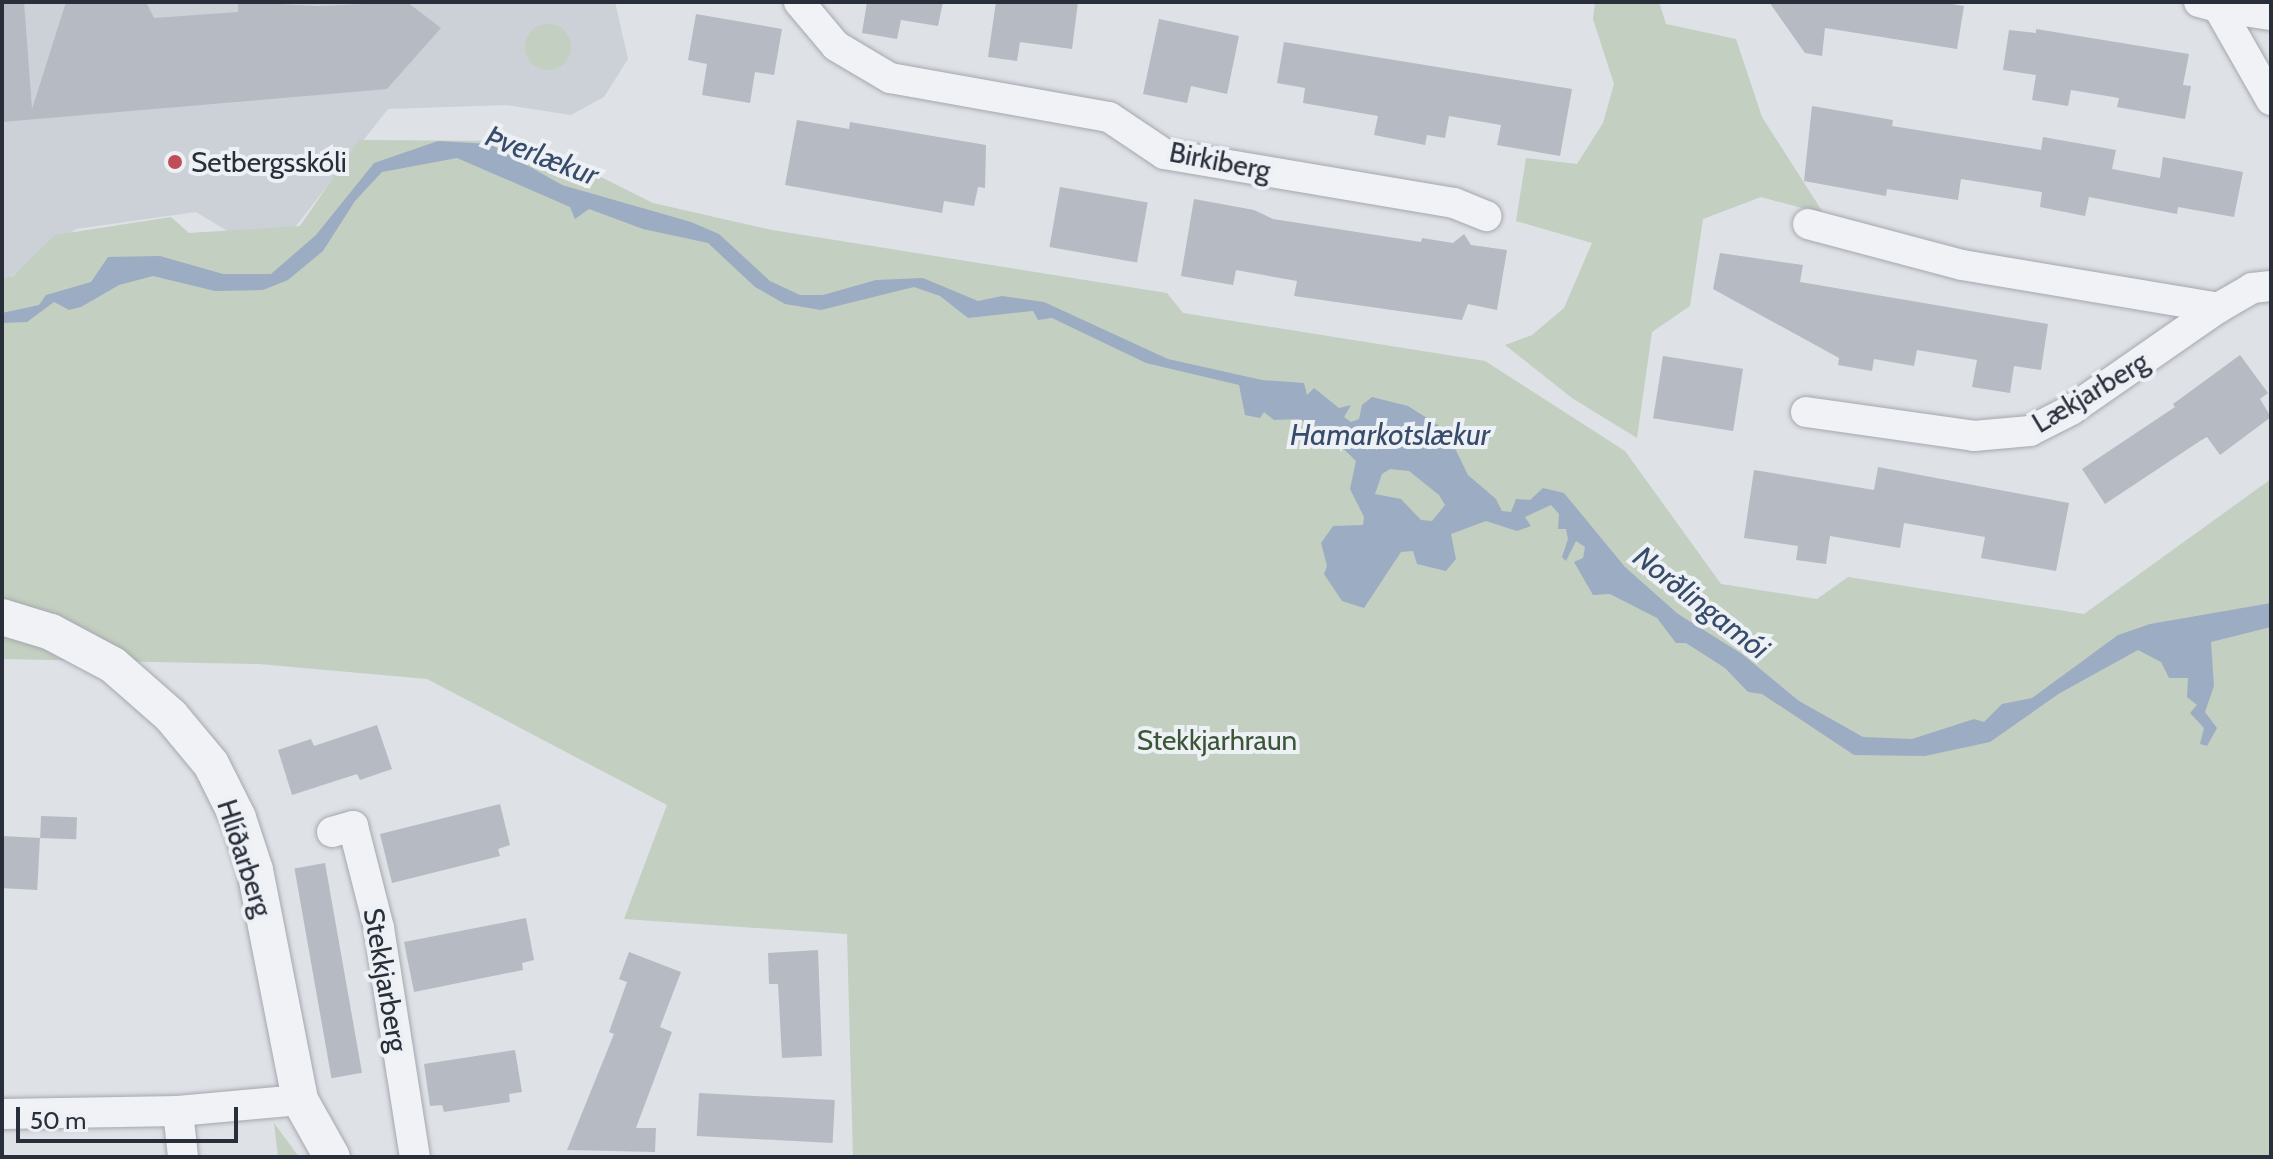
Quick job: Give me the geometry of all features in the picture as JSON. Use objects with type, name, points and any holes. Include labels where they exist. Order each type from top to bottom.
[{"type":"street","name":"Birkiberg","points":[[799,2],[836,46],[890,78],[1109,117],[1164,154],[1454,203],[1487,216]]},
{"type":"street","points":[[2208,5],[2271,15]]},
{"type":"street","points":[[2208,5],[2271,100]]},
{"type":"street","points":[[1808,224],[1962,265],[2218,308]]},
{"type":"street","name":"Lækjarberg","points":[[1806,412],[1974,436],[2030,431],[2071,410],[2218,308],[2252,288],[2271,286]]},
{"type":"street","name":"Hlíðarberg","points":[[2,617],[51,632],[113,665],[171,716],[211,764],[238,818],[255,870],[300,1100],[332,1157]]},
{"type":"street","name":"Stekkjarberg","points":[[332,832],[353,826],[379,928],[415,1157]]},
{"type":"street","points":[[2,1114],[178,1111],[300,1100]]},
{"type":"street","points":[[178,1111],[183,1157]]},
{"type":"shaded area","name":"Setbergsskóli","points":[[2,2],[615,2],[628,59],[604,97],[571,115],[507,105],[388,109],[295,227],[229,232],[196,212],[76,229],[2,283]]},
{"type":"green space","points":[[1595,2],[1659,2],[1666,24],[1736,39],[1762,117],[1824,214],[1761,197],[1703,219],[1690,306],[1652,332],[1637,438],[1572,398],[1505,345],[1532,335],[1564,308],[1592,243],[1516,221],[1526,158],[1577,164],[1603,123],[1614,84],[1593,19]]},
{"type":"green space","points":[[548,24],[564,31],[571,47],[564,63],[548,70],[532,63],[525,47],[532,31]]},
{"type":"green space","name":"Stekkjarhraun","points":[[359,140],[529,141],[653,203],[772,230],[1167,293],[1183,313],[1485,361],[1625,451],[1721,584],[1817,599],[1848,577],[2084,614],[2271,479],[2271,1157],[853,1157],[847,934],[624,919],[667,805],[427,679],[259,664],[2,659],[2,279],[13,276],[55,235],[171,217],[189,233],[300,226]]},
{"type":"green space","points":[[274,1123],[299,1157],[278,1157]]},
{"type":"water","name":"Hamarkotslækur","points":[[438,141],[490,144],[562,185],[691,222],[719,234],[770,281],[800,295],[823,295],[876,280],[923,278],[978,301],[1002,296],[1044,302],[1168,359],[1262,380],[1304,383],[1307,395],[1314,388],[1339,408],[1351,405],[1344,417],[1351,422],[1359,419],[1362,405],[1372,397],[1408,406],[1446,430],[1468,475],[1496,499],[1502,511],[1511,512],[1516,499],[1530,500],[1543,488],[1564,493],[1625,567],[1678,614],[1742,654],[1799,701],[1863,737],[1912,739],[1974,719],[1984,722],[2002,704],[2032,698],[2118,635],[2150,624],[2271,603],[2271,627],[2211,642],[2214,686],[2205,712],[2217,728],[2207,746],[2200,744],[2204,728],[2190,713],[2197,705],[2187,697],[2188,678],[2169,678],[2161,662],[2138,650],[2060,693],[1990,742],[1925,756],[1854,755],[1762,694],[1748,692],[1725,668],[1686,643],[1676,643],[1657,618],[1610,594],[1593,595],[1574,562],[1583,558],[1585,547],[1576,541],[1566,561],[1562,557],[1568,539],[1566,529],[1558,529],[1559,514],[1551,505],[1525,517],[1531,526],[1517,531],[1486,521],[1451,534],[1456,559],[1446,571],[1417,564],[1413,551],[1401,552],[1364,608],[1342,601],[1324,574],[1327,566],[1321,543],[1333,526],[1363,525],[1364,517],[1350,489],[1356,461],[1326,432],[1299,419],[1274,420],[1264,412],[1260,418],[1245,415],[1239,385],[1146,363],[1052,318],[1038,320],[1033,311],[968,318],[940,296],[914,287],[821,310],[785,304],[755,287],[708,243],[643,229],[589,209],[575,219],[570,207],[457,158],[382,172],[355,201],[323,251],[288,280],[263,290],[215,291],[153,276],[119,285],[81,307],[69,310],[54,302],[27,322],[2,323],[2,313],[39,305],[46,295],[91,282],[108,257],[160,256],[223,274],[271,274],[316,235],[374,163]],"holes":[[[1390,469],[1409,471],[1439,495],[1445,505],[1432,521],[1421,520],[1401,499],[1375,494],[1382,474]]]},
{"type":"building","points":[[2,2],[24,2],[32,109],[66,2],[146,2],[154,18],[238,12],[238,2],[319,6],[407,2],[441,28],[387,89],[2,122]]},
{"type":"building","points":[[867,2],[943,2],[938,26],[901,20],[897,39],[862,33]]},
{"type":"building","points":[[996,2],[1078,2],[1072,49],[1020,42],[1017,61],[988,57]]},
{"type":"building","points":[[1769,2],[1939,2],[1964,6],[1957,49],[1825,28],[1822,56],[1805,53]]},
{"type":"building","points":[[696,14],[782,29],[774,75],[755,72],[750,103],[702,95],[707,64],[688,60]]},
{"type":"building","points":[[1159,19],[1239,36],[1227,94],[1191,86],[1187,103],[1143,94]]},
{"type":"building","points":[[2036,29],[2189,54],[2183,85],[2191,86],[2185,119],[2117,107],[2119,98],[2071,90],[2068,106],[2032,100],[2036,75],[2003,70],[2009,30],[2036,33]]},
{"type":"building","points":[[1284,42],[1572,89],[1560,156],[1497,145],[1501,125],[1449,116],[1445,138],[1427,135],[1425,145],[1374,135],[1378,116],[1303,103],[1305,88],[1277,83]]},
{"type":"building","points":[[1812,106],[1893,120],[1892,126],[2041,150],[2043,137],[2116,150],[2112,169],[2160,178],[2163,157],[2243,172],[2234,217],[2178,207],[2177,214],[2089,197],[2085,216],[2040,207],[2042,192],[1961,179],[1958,200],[1887,189],[1886,196],[1804,181]]},
{"type":"building","points":[[797,120],[849,129],[850,122],[986,145],[985,188],[978,187],[974,206],[944,201],[942,213],[785,185]]},
{"type":"building","points":[[1060,187],[1148,202],[1137,263],[1049,247]]},
{"type":"building","points":[[1194,199],[1254,210],[1273,219],[1421,242],[1422,238],[1453,243],[1464,234],[1471,245],[1507,250],[1497,310],[1468,304],[1462,320],[1294,296],[1297,281],[1236,270],[1233,285],[1181,276]]},
{"type":"building","points":[[1720,253],[1803,265],[1800,282],[2048,324],[2041,370],[2014,366],[2010,393],[1972,387],[1977,360],[1917,350],[1914,366],[1874,359],[1872,371],[1838,365],[1839,358],[1713,289]]},
{"type":"building","points":[[2240,355],[2268,393],[2260,399],[2271,417],[2220,455],[2207,437],[2105,504],[2082,469],[2175,407],[2173,404]]},
{"type":"building","points":[[1663,356],[1743,369],[1733,431],[1653,418]]},
{"type":"building","points":[[1878,467],[2069,503],[2056,571],[1981,558],[1985,537],[1904,523],[1900,548],[1830,536],[1826,564],[1796,560],[1798,546],[1744,538],[1754,470],[1874,490]]},
{"type":"building","points":[[377,725],[392,769],[360,780],[357,774],[292,795],[278,750],[311,739],[314,746]]},
{"type":"building","points":[[500,804],[510,845],[498,849],[500,856],[392,883],[380,834]]},
{"type":"building","points":[[41,816],[77,817],[76,839],[40,838]]},
{"type":"building","points":[[2,836],[40,838],[37,890],[2,888]]},
{"type":"building","points":[[325,863],[362,1073],[331,1078],[294,868]]},
{"type":"building","points":[[526,918],[534,960],[522,963],[523,970],[414,992],[404,942]]},
{"type":"building","points":[[818,950],[822,1056],[782,1058],[778,984],[769,984],[768,953]]},
{"type":"building","points":[[629,952],[681,972],[660,1027],[672,1032],[636,1128],[656,1128],[655,1152],[567,1150],[614,1034],[609,1032],[627,982],[619,979]]},
{"type":"building","points":[[515,1050],[522,1092],[509,1094],[510,1102],[444,1112],[442,1105],[430,1106],[424,1064]]},
{"type":"building","points":[[699,1093],[835,1100],[833,1143],[697,1136]]},
{"type":"place","name":"Setbergsskóli","points":[[175,162]]},
{"type":"water label","name":"Þverlækur","points":[[542,156]]},
{"type":"water label","name":"Norðlingamói","points":[[1701,603]]}]
